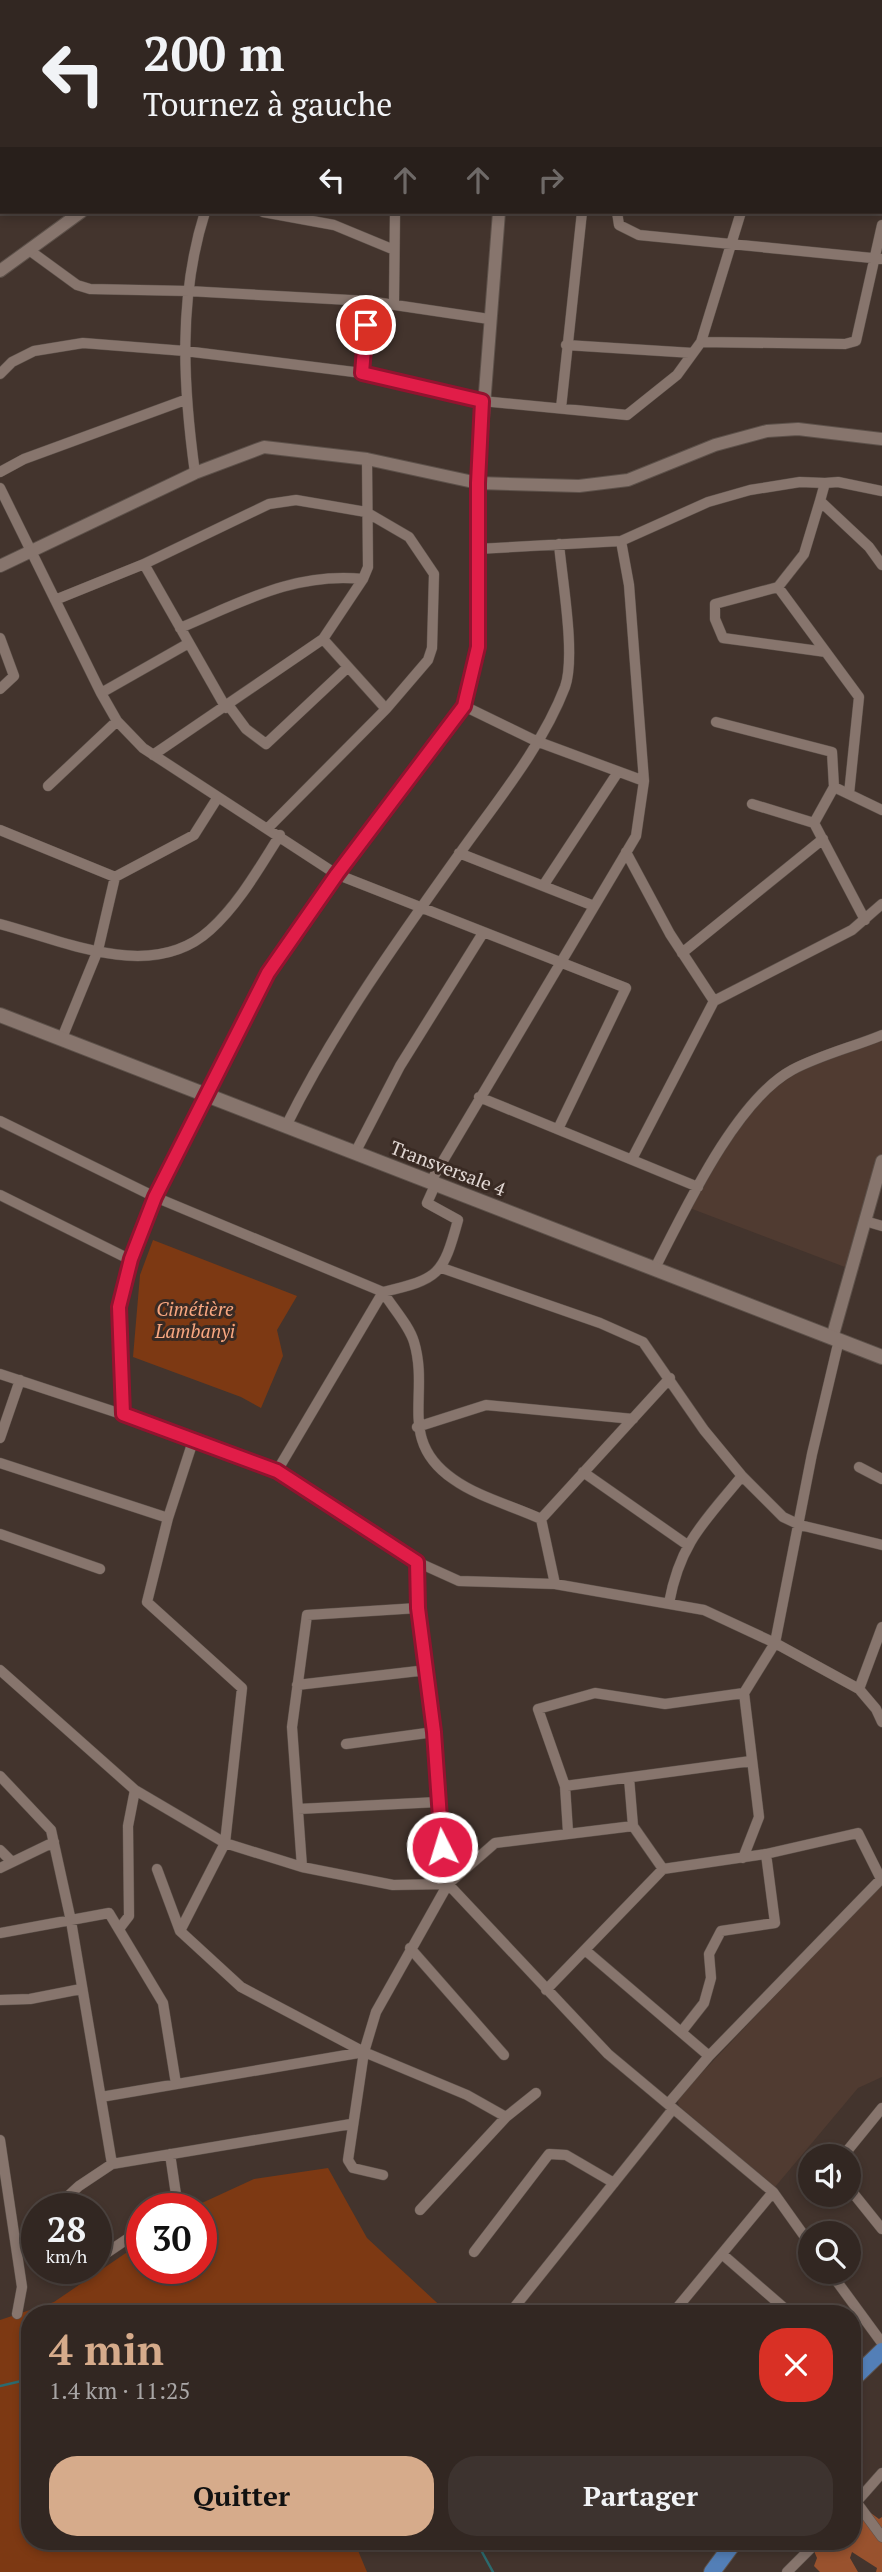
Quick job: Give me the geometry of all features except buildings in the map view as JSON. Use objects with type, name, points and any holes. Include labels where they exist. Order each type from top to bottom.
[{"type":"main road","name":"Transversale 4","points":[[0,1015],[882,1357]]},
{"type":"main road","points":[[861,2368],[882,2351]]},
{"type":"main road","points":[[712,2572],[728,2550]]},
{"type":"street","points":[[0,271],[78,214]]},
{"type":"street","points":[[195,473],[185,400],[185,351],[193,250],[204,214]]},
{"type":"street","points":[[274,214],[334,225],[393,249]]},
{"type":"street","points":[[334,225],[335,214]]},
{"type":"street","points":[[394,214],[394,303]]},
{"type":"street","points":[[123,1414],[119,1307],[131,1259],[155,1197],[268,973],[337,874],[464,706],[478,647],[478,483],[482,401],[499,214]]},
{"type":"street","points":[[561,408],[582,214]]},
{"type":"street","points":[[617,214],[619,225],[627,232],[877,258]]},
{"type":"street","points":[[0,374],[12,362],[34,351],[83,343],[185,351],[362,373],[482,401],[627,415],[677,375],[701,342],[740,214]]},
{"type":"street","points":[[701,342],[845,344],[856,341],[877,258],[882,225]]},
{"type":"street","points":[[29,250],[77,285],[90,289],[188,290],[368,301],[489,319]]},
{"type":"street","points":[[362,373],[368,301]]},
{"type":"street","points":[[566,345],[693,353]]},
{"type":"street","points":[[0,472],[24,459],[185,400]]},
{"type":"street","points":[[0,566],[195,473],[264,447],[367,460],[478,483],[579,486],[628,480],[715,445],[767,430],[798,429],[882,439]]},
{"type":"street","points":[[153,755],[228,707],[323,639],[363,579],[368,567],[367,460]]},
{"type":"street","points":[[477,549],[621,541],[708,502],[800,482],[838,482],[882,491]]},
{"type":"street","points":[[825,483],[804,554],[778,587],[715,604],[715,619],[723,638],[827,652]]},
{"type":"street","points":[[0,488],[101,694],[117,721],[153,755],[337,874],[626,988],[558,1129]]},
{"type":"street","points":[[55,600],[144,564],[269,504],[296,500],[366,512],[409,537],[434,574],[432,648],[428,660],[386,709],[268,828]]},
{"type":"street","points":[[820,501],[869,547],[882,565]]},
{"type":"street","points":[[277,1471],[383,1292],[415,1285],[442,1268],[458,1220],[427,1203],[434,1182],[479,1097],[563,963],[636,835],[644,781],[629,585],[621,541]]},
{"type":"street","points":[[286,1126],[317,1064],[537,740],[565,686],[569,662],[559,544]]},
{"type":"street","points":[[144,564],[228,707],[246,729],[266,744],[348,667]]},
{"type":"street","points":[[180,628],[287,583],[333,576],[363,579]]},
{"type":"street","points":[[778,587],[859,697],[849,794]]},
{"type":"street","points":[[0,638],[14,676],[0,689]]},
{"type":"street","points":[[323,639],[386,709]]},
{"type":"street","points":[[101,694],[189,643]]},
{"type":"street","points":[[464,706],[537,740],[644,781]]},
{"type":"street","points":[[48,786],[117,721]]},
{"type":"street","points":[[716,722],[832,752],[834,787],[814,823]]},
{"type":"street","points":[[542,886],[618,772]]},
{"type":"street","points":[[834,787],[882,810]]},
{"type":"street","points":[[62,1038],[98,950],[115,877],[194,835],[218,797]]},
{"type":"street","points":[[752,804],[814,823],[866,920]]},
{"type":"street","points":[[0,830],[115,877]]},
{"type":"street","points":[[0,924],[131,957],[162,956],[186,947],[209,931],[242,894],[280,835]]},
{"type":"street","points":[[682,953],[823,839]]},
{"type":"street","points":[[626,852],[682,953],[714,1001]]},
{"type":"street","points":[[459,853],[594,906]]},
{"type":"street","points":[[632,1159],[714,1001],[852,930],[882,904]]},
{"type":"street","points":[[355,1153],[400,1066],[483,933]]},
{"type":"street","points":[[654,1270],[698,1186],[756,1098],[791,1070],[882,1035]]},
{"type":"street","points":[[479,1097],[698,1186]]},
{"type":"street","points":[[0,1121],[155,1197],[383,1292],[414,1339],[420,1374],[417,1427],[435,1463],[454,1480],[541,1519]]},
{"type":"street","points":[[743,1858],[759,1817],[744,1693],[775,1643],[836,1339],[882,1160]]},
{"type":"street","points":[[0,1195],[131,1259]]},
{"type":"street","points":[[865,1221],[882,1226]]},
{"type":"street","points":[[442,1268],[600,1323],[643,1342],[704,1430],[742,1476],[783,1517],[800,1525],[882,1545]]},
{"type":"street","points":[[0,1374],[194,1438],[277,1471],[417,1562],[458,1581],[555,1584],[704,1610],[775,1643],[859,1689],[876,1709],[882,1722]]},
{"type":"street","points":[[541,1519],[670,1378]]},
{"type":"street","points":[[0,1438],[20,1380]]},
{"type":"street","points":[[417,1427],[486,1405],[633,1419]]},
{"type":"street","points":[[180,1931],[225,1843],[242,1688],[146,1602],[168,1518],[194,1438]]},
{"type":"street","points":[[0,1463],[168,1518]]},
{"type":"street","points":[[859,1467],[882,1479]]},
{"type":"street","points":[[583,1472],[687,1544]]},
{"type":"street","points":[[669,1603],[674,1576],[687,1544],[742,1476]]},
{"type":"street","points":[[541,1519],[555,1584]]},
{"type":"street","points":[[0,1534],[100,1569]]},
{"type":"street","points":[[417,1562],[418,1608],[434,1732],[443,1869],[448,1884],[608,2054],[773,2192],[798,2227]]},
{"type":"street","points":[[302,1867],[292,1727],[307,1615],[418,1608]]},
{"type":"street","points":[[859,1689],[882,1627]]},
{"type":"street","points":[[0,1670],[135,1790],[225,1843],[302,1867],[393,1885],[448,1884]]},
{"type":"street","points":[[298,1685],[427,1670]]},
{"type":"street","points":[[568,1832],[565,1786],[538,1709],[595,1693],[665,1704],[744,1693]]},
{"type":"street","points":[[346,1744],[434,1732]]},
{"type":"street","points":[[565,1786],[751,1761]]},
{"type":"street","points":[[0,1776],[51,1830],[71,1921],[112,2164]]},
{"type":"street","points":[[629,1777],[633,1826],[663,1869]]},
{"type":"street","points":[[119,1929],[129,1916],[128,1826],[135,1790]]},
{"type":"street","points":[[298,1809],[438,1802]]},
{"type":"street","points":[[383,2175],[353,2168],[348,2160],[364,2052],[376,2012],[448,1884],[495,1843],[633,1826]]},
{"type":"street","points":[[516,2305],[614,2183],[709,2056],[882,1878],[858,1832],[766,1854],[663,1869],[546,1990]]},
{"type":"street","points":[[0,1868],[54,1842]]},
{"type":"street","points":[[0,1850],[12,1862]]},
{"type":"street","points":[[682,2031],[704,2003],[711,1978],[709,1954],[721,1931],[775,1923],[766,1854]]},
{"type":"street","points":[[157,1869],[180,1931],[241,1987],[364,2052],[467,2095],[506,2118]]},
{"type":"street","points":[[0,1933],[109,1913],[163,2003],[176,2084]]},
{"type":"street","points":[[410,1948],[505,2055]]},
{"type":"street","points":[[585,1950],[709,2056]]},
{"type":"street","points":[[0,2000],[30,1999],[81,1989]]},
{"type":"street","points":[[101,2097],[364,2052]]},
{"type":"street","points":[[421,2210],[506,2118],[536,2093]]},
{"type":"street","points":[[853,2144],[882,2108]]},
{"type":"street","points":[[71,2193],[112,2164],[352,2124]]},
{"type":"street","points":[[1,2148],[18,2244],[22,2287],[17,2314]]},
{"type":"street","points":[[170,2154],[176,2193]]},
{"type":"street","points":[[474,2252],[550,2154],[566,2155],[614,2183]]},
{"type":"street","points":[[680,2305],[773,2192]]},
{"type":"street","points":[[861,2202],[882,2227]]},
{"type":"street","points":[[18,2244],[21,2241]]},
{"type":"street","points":[[722,2254],[781,2305]]},
{"type":"street","points":[[839,2284],[854,2305]]},
{"type":"street","points":[[861,2314],[882,2343]]},
{"type":"street","points":[[861,2497],[882,2473]]},
{"type":"street","points":[[861,2513],[882,2538]]},
{"type":"street","points":[[787,2572],[809,2550]]},
{"type":"shaded area","points":[[882,1040],[882,1182],[858,1272],[687,1207],[757,1098],[798,1069]]},
{"type":"shaded area","points":[[882,1883],[882,2077],[858,2088],[811,2144],[798,2144],[798,2160],[775,2187],[679,2106],[677,2099]]},
{"type":"shaded area","points":[[864,2508],[879,2519],[882,2517],[882,2572],[876,2572],[877,2568],[852,2552],[850,2558],[858,2572],[820,2572],[814,2566],[817,2558],[815,2550],[861,2550],[861,2510]]},
{"type":"green space","name":"Cimétière Lambanyi","points":[[153,1240],[297,1296],[277,1330],[283,1356],[261,1408],[241,1397],[133,1357],[140,1275]]},
{"type":"green space","points":[[328,2168],[367,2238],[439,2305],[45,2305],[80,2284],[112,2284],[112,2262],[126,2253],[126,2284],[217,2284],[217,2196],[254,2179]]},
{"type":"green space","points":[[21,2313],[21,2550],[358,2550],[367,2572],[0,2572],[0,2320]]},
{"type":"waterway","points":[[0,2386],[21,2381]]},
{"type":"waterway","points":[[481,2550],[493,2572]]},
{"type":"route","points":[[366,325],[362,373],[482,401],[478,483],[478,647],[464,706],[337,874],[268,973],[155,1197],[131,1259],[119,1307],[123,1414],[194,1438],[277,1471],[417,1562],[418,1608],[434,1732],[442,1847]]}]
